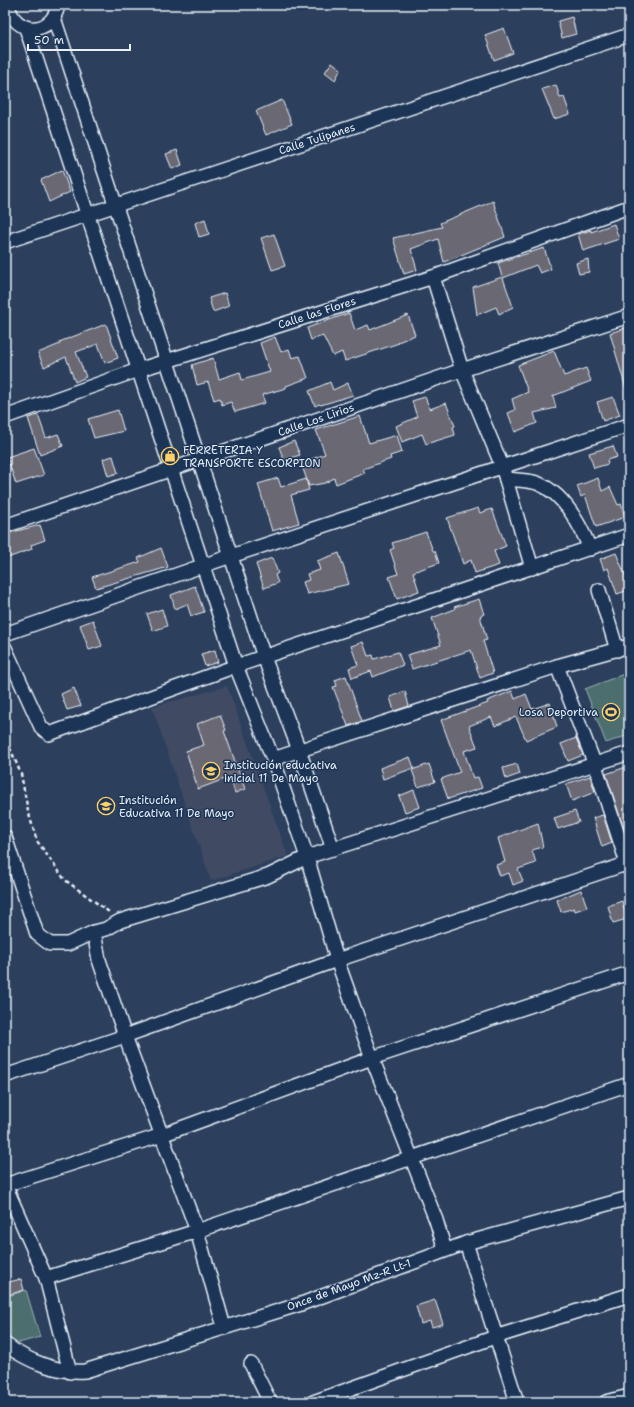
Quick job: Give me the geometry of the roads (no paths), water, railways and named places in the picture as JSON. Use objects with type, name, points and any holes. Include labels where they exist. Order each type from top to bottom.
[{"type":"street","points":[[8,10],[18,24],[26,28],[41,28],[54,18],[58,5]]},
{"type":"street","points":[[54,18],[168,361],[264,657],[300,750],[333,849]]},
{"type":"street","points":[[26,28],[236,666],[273,759],[307,857],[337,960],[372,1058],[436,1220],[445,1250]]},
{"type":"street","name":"Calle Tulipanes","points":[[5,242],[629,35]]},
{"type":"street","name":"Calle las Flores","points":[[5,417],[138,370],[433,277],[629,207]]},
{"type":"street","points":[[433,277],[462,370],[502,466],[532,568]]},
{"type":"street","name":"Calle Los Lirios","points":[[5,526],[462,370],[629,316]]},
{"type":"street","points":[[5,634],[204,565],[629,425]]},
{"type":"street","points":[[506,479],[536,483],[554,492],[580,524],[590,549]]},
{"type":"street","points":[[5,648],[41,727],[49,734],[236,666],[629,535]]},
{"type":"street","points":[[273,759],[556,666],[623,648],[599,590]]},
{"type":"street","points":[[5,1076],[125,1036],[337,960],[628,865],[594,765],[556,666]]},
{"type":"street","points":[[5,837],[38,934],[50,944],[68,944],[94,932],[106,929],[120,921],[268,876],[307,857],[629,753]]},
{"type":"street","points":[[94,932],[99,960],[125,1036],[197,1232],[224,1327]]},
{"type":"street","points":[[70,1372],[46,1278],[5,1185],[162,1136],[372,1058],[629,973]]},
{"type":"street","points":[[46,1278],[197,1232],[412,1160],[629,1084]]},
{"type":"street","name":"Once de Mayo Mz-R Lt-1","points":[[70,1372],[85,1371],[301,1304],[466,1243],[629,1198]]},
{"type":"street","points":[[466,1243],[517,1402]]},
{"type":"street","points":[[313,1402],[495,1337],[629,1295]]},
{"type":"street","points":[[5,1344],[18,1354],[70,1372]]},
{"type":"street","points":[[251,1364],[270,1402]]},
{"type":"street","points":[[606,1402],[629,1396]]},
{"type":"place","name":"FERRETERIA Y TRANSPORTE ESCORPION","points":[[170,456]]},
{"type":"place","name":"Losa Deportiva","points":[[611,712]]},
{"type":"place","name":"Institución educativa inicial 11 De Mayo","points":[[211,771]]},
{"type":"place","name":"Institución Educativa 11 De Mayo","points":[[106,806]]}]
